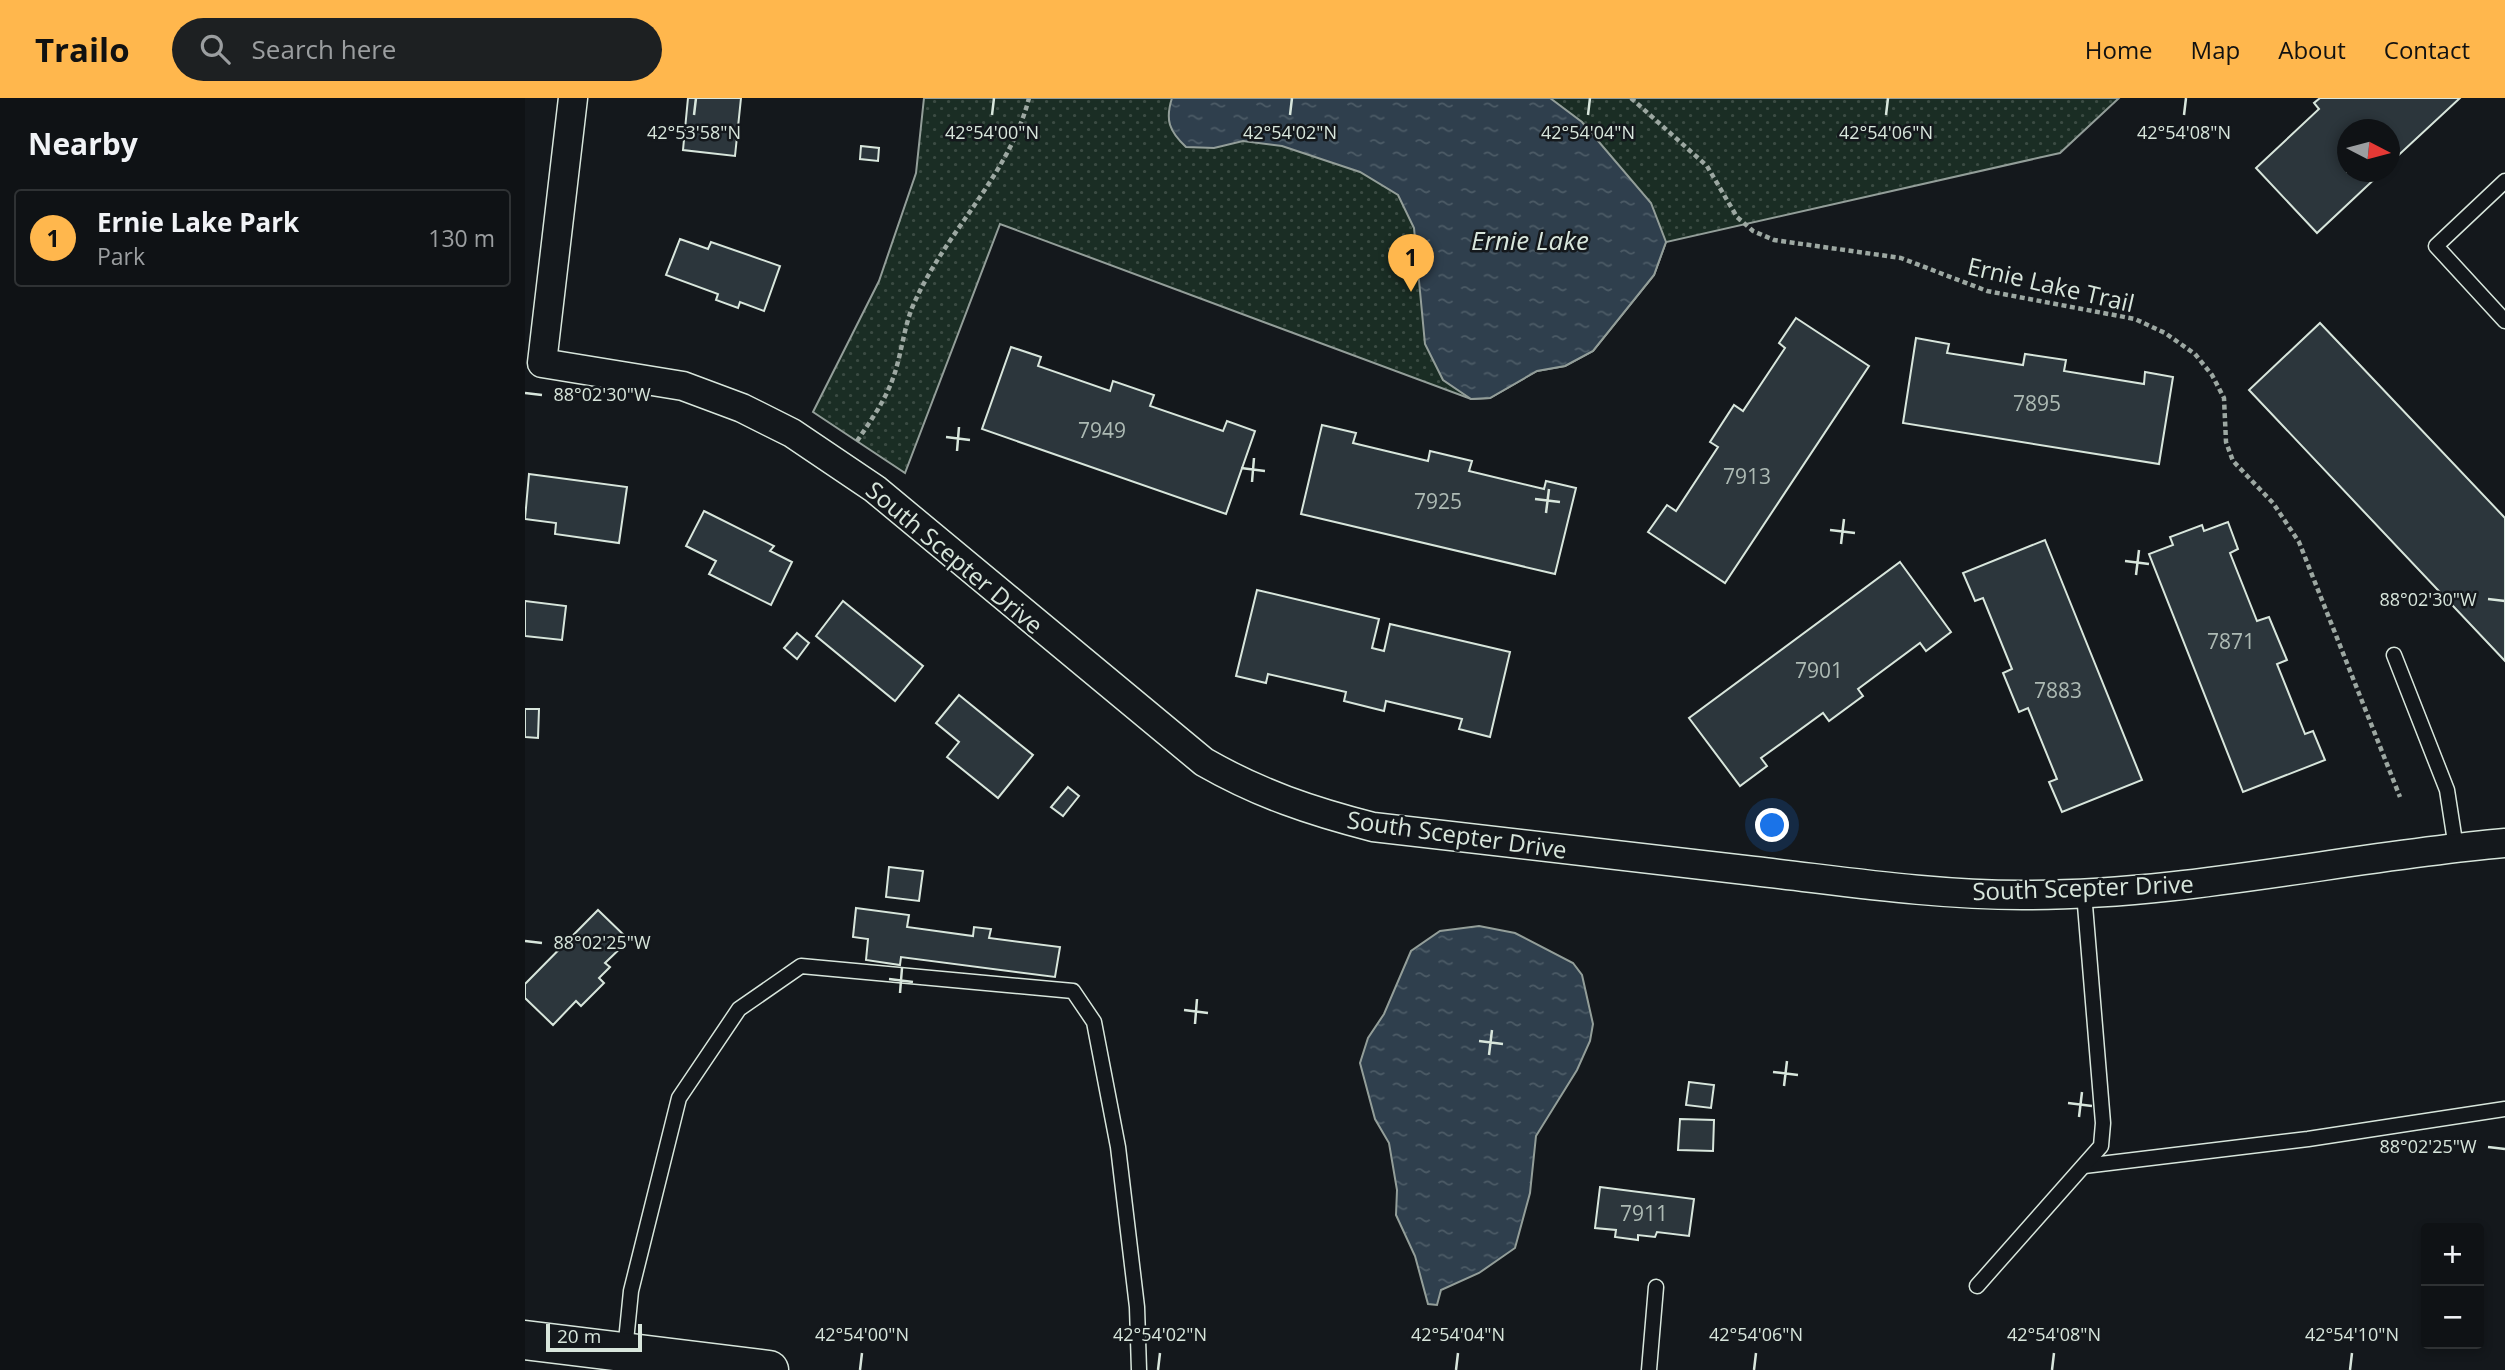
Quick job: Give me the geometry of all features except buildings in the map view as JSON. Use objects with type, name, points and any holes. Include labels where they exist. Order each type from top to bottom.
[{"type":"main road","points":[[525,1340],[769,1370]]},
{"type":"street","name":"South Scepter Drive","points":[[573,98],[542,363],[683,386],[742,408],[792,433],[875,489],[1204,762],[1243,784],[1306,810],[1373,827],[1928,891],[2022,895],[2084,893],[2211,882],[2505,843]]},
{"type":"lane","points":[[2505,181],[2436,246],[2505,321]]},
{"type":"lane","points":[[2394,654],[2447,790],[2456,848]]},
{"type":"lane","points":[[1977,1286],[2101,1146],[2103,1123],[2084,893]]},
{"type":"lane","points":[[625,1353],[631,1291],[679,1098],[739,1009],[801,966],[1073,991],[1094,1022],[1118,1147],[1137,1307],[1139,1370]]},
{"type":"lane","points":[[2084,1166],[2308,1139],[2505,1109]]},
{"type":"lane","points":[[1649,1370],[1657,1287]]},
{"type":"path","points":[[839,464],[873,417],[892,380],[912,308],[950,241],[1002,163],[1022,124],[1029,98]]},
{"type":"path","name":"Ernie Lake Trail","points":[[1631,98],[1707,166],[1737,217],[1753,231],[1773,240],[1901,258],[1987,291],[2135,319],[2165,333],[2195,354],[2224,398],[2226,442],[2233,461],[2273,503],[2299,542],[2400,797]]},
{"type":"green space","points":[[924,98],[2119,98],[2060,153],[1666,242],[1654,275],[1593,351],[1565,366],[1537,371],[1490,398],[1471,399],[1000,224],[905,473],[813,412],[879,281],[916,173]]},
{"type":"water","name":"Ernie Lake","points":[[1172,98],[1550,98],[1582,122],[1651,203],[1666,242],[1654,275],[1593,351],[1565,366],[1537,371],[1490,398],[1471,399],[1443,380],[1425,344],[1414,228],[1398,195],[1360,172],[1282,146],[1243,141],[1214,148],[1186,147],[1170,125]]},
{"type":"water","points":[[1479,926],[1515,933],[1573,963],[1582,975],[1593,1024],[1590,1041],[1577,1070],[1536,1136],[1530,1193],[1515,1248],[1479,1273],[1441,1290],[1437,1305],[1428,1304],[1415,1256],[1396,1215],[1397,1190],[1389,1143],[1375,1119],[1360,1063],[1368,1038],[1384,1014],[1411,951],[1440,931]]},
{"type":"place","name":"Ernie Lake Park","points":[[1411,292]]}]
